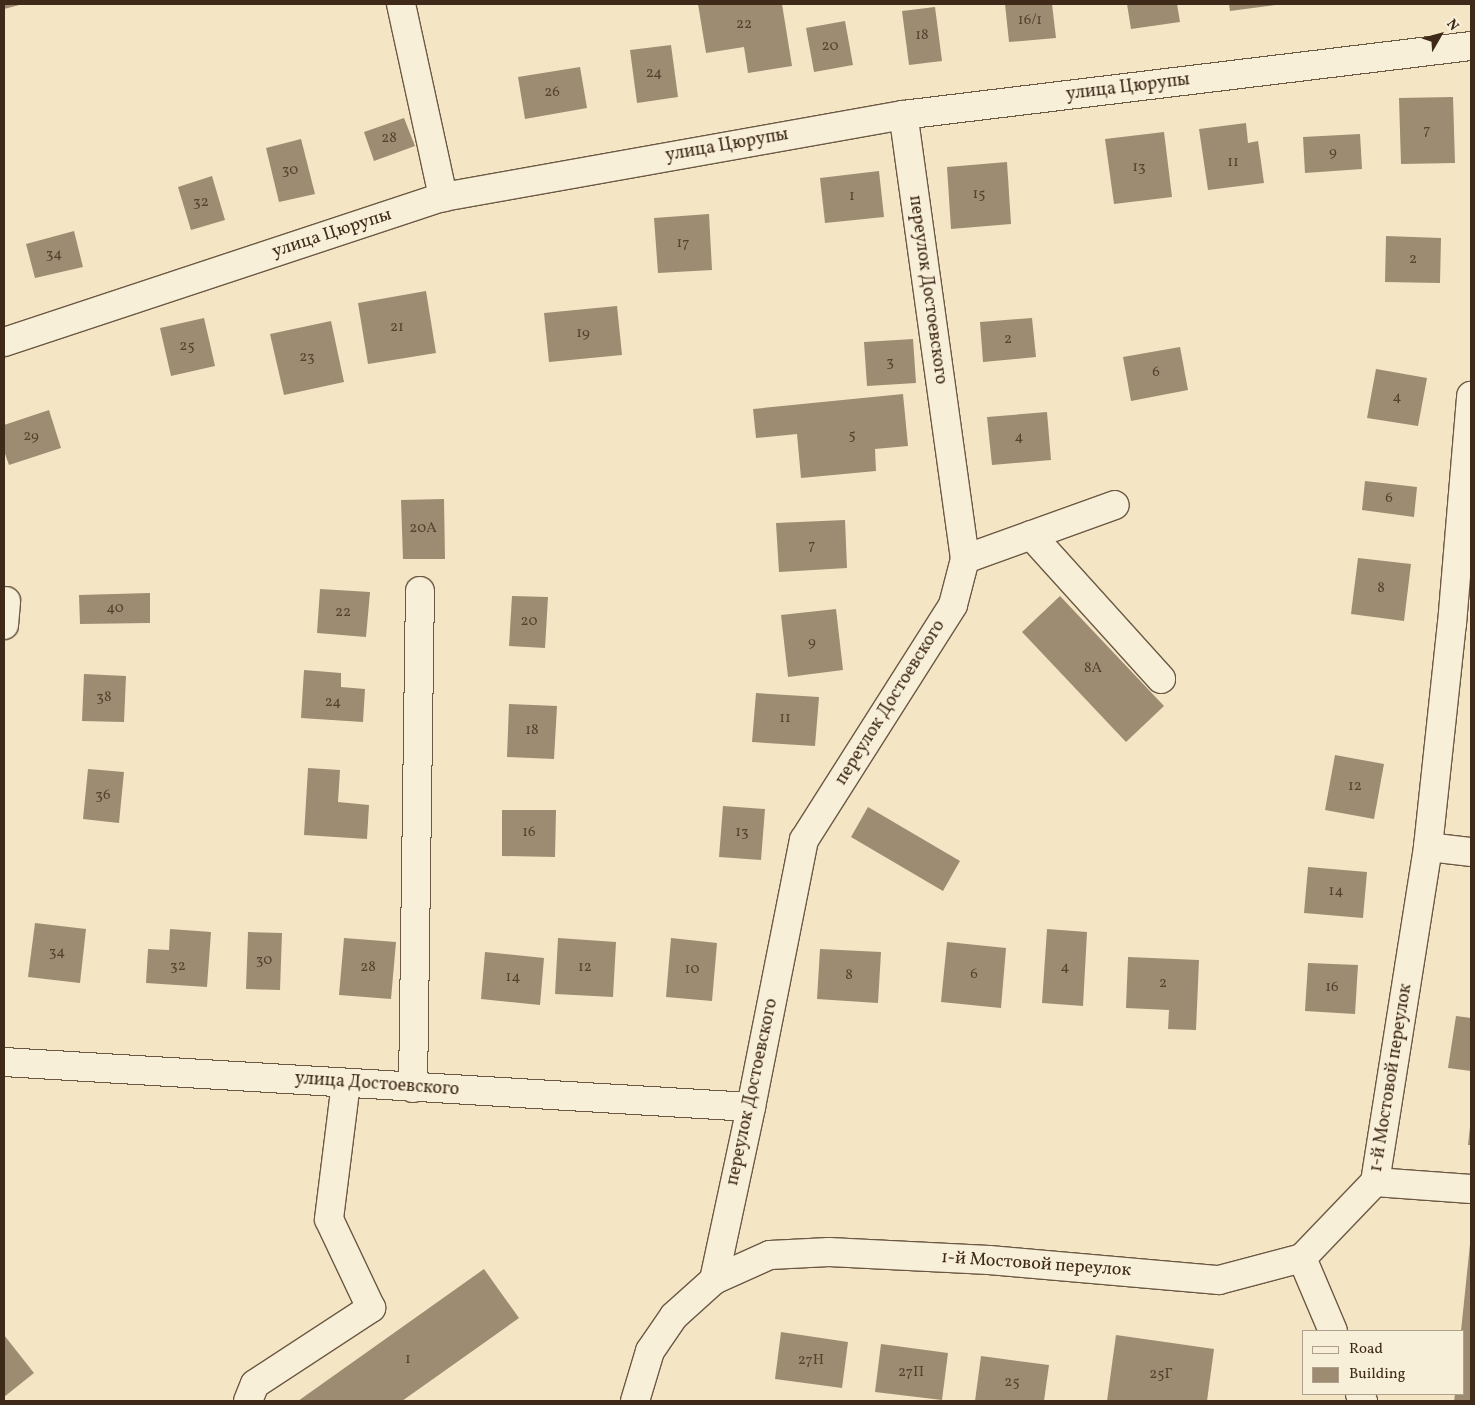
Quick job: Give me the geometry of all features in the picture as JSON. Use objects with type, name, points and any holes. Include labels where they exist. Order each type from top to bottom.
[{"type":"street","points":[[401,4],[443,197]]},
{"type":"street","name":"улица Цюрупы","points":[[4,342],[443,197],[903,115],[1471,46]]},
{"type":"street","name":"переулок Достоевского","points":[[714,1280],[751,1107],[804,840],[953,605],[965,559],[903,115]]},
{"type":"street","name":"1-й Мостовой переулок","points":[[635,1401],[650,1352],[674,1316],[714,1280],[770,1255],[829,1252],[989,1260],[1219,1280],[1302,1258],[1375,1182],[1428,847],[1452,624],[1471,396]]},
{"type":"street","points":[[965,559],[1115,505]]},
{"type":"street","points":[[1031,535],[1161,679]]},
{"type":"street","points":[[413,1088],[420,591]]},
{"type":"street","points":[[1428,847],[1471,852]]},
{"type":"street","name":"улица Достоевского","points":[[4,1062],[751,1107]]},
{"type":"street","points":[[248,1401],[255,1384],[371,1308],[329,1219],[346,1082]]},
{"type":"street","points":[[1375,1182],[1471,1189]]},
{"type":"street","points":[[1302,1258],[1333,1330]]},
{"type":"building","points":[[4,4],[23,4],[4,9]]},
{"type":"building","points":[[698,4],[782,4],[792,66],[748,73],[744,47],[706,53]]},
{"type":"building","points":[[1005,4],[1052,4],[1056,38],[1009,42]]},
{"type":"building","points":[[1127,4],[1177,4],[1180,22],[1131,29]]},
{"type":"building","points":[[1229,4],[1275,4],[1275,5],[1230,11]]},
{"type":"building","points":[[935,7],[942,61],[909,65],[902,11]]},
{"type":"building","points":[[845,21],[853,65],[814,72],[806,28]]},
{"type":"building","points":[[671,45],[678,97],[637,103],[630,50]]},
{"type":"building","points":[[580,67],[587,108],[525,119],[518,77]]},
{"type":"building","points":[[1453,97],[1455,163],[1401,164],[1399,98]]},
{"type":"building","points":[[404,118],[415,146],[374,161],[364,132]]},
{"type":"building","points":[[1246,123],[1248,143],[1258,141],[1264,183],[1208,190],[1199,129]]},
{"type":"building","points":[[1164,132],[1172,197],[1114,204],[1105,139]]},
{"type":"building","points":[[1360,134],[1362,169],[1305,173],[1303,137]]},
{"type":"building","points":[[301,139],[315,194],[279,202],[266,148]]},
{"type":"building","points":[[1007,162],[1011,224],[951,229],[947,167]]},
{"type":"building","points":[[879,171],[884,217],[825,223],[820,178]]},
{"type":"building","points":[[212,176],[225,220],[191,230],[178,187]]},
{"type":"building","points":[[709,214],[712,270],[658,273],[654,218]]},
{"type":"building","points":[[74,231],[83,267],[35,278],[26,244]]},
{"type":"building","points":[[1386,236],[1441,238],[1440,283],[1385,282]]},
{"type":"building","points":[[426,291],[436,353],[368,364],[358,303]]},
{"type":"building","points":[[617,306],[622,355],[549,362],[544,313]]},
{"type":"building","points":[[204,318],[215,366],[171,376],[160,328]]},
{"type":"building","points":[[1032,318],[1036,357],[983,362],[980,322]]},
{"type":"building","points":[[331,321],[344,382],[284,395],[270,334]]},
{"type":"building","points":[[913,339],[916,383],[867,386],[864,342]]},
{"type":"building","points":[[1180,347],[1188,390],[1131,401],[1123,357]]},
{"type":"building","points":[[1376,369],[1427,378],[1418,426],[1367,418]]},
{"type":"building","points":[[903,394],[908,446],[875,449],[876,471],[801,478],[797,434],[756,438],[753,409]]},
{"type":"building","points":[[49,410],[61,448],[9,465],[4,451],[4,425]]},
{"type":"building","points":[[1047,412],[1051,460],[992,465],[987,417]]},
{"type":"building","points":[[1365,481],[1417,487],[1414,517],[1362,510]]},
{"type":"building","points":[[444,499],[445,559],[403,559],[401,500]]},
{"type":"building","points":[[845,520],[847,568],[779,572],[776,523]]},
{"type":"building","points":[[1358,558],[1411,564],[1404,621],[1351,614]]},
{"type":"building","points":[[320,589],[370,592],[366,637],[317,633]]},
{"type":"building","points":[[150,593],[150,623],[80,624],[79,595]]},
{"type":"building","points":[[512,596],[548,597],[545,648],[509,646]]},
{"type":"building","points":[[1060,596],[1164,706],[1126,742],[1022,632]]},
{"type":"building","points":[[836,609],[843,670],[788,677],[781,615]]},
{"type":"building","points":[[304,670],[341,673],[341,687],[365,689],[363,722],[301,718]]},
{"type":"building","points":[[84,674],[126,676],[124,722],[82,721]]},
{"type":"building","points":[[756,693],[819,697],[815,746],[752,742]]},
{"type":"building","points":[[509,704],[557,706],[554,759],[507,757]]},
{"type":"building","points":[[1335,755],[1384,764],[1374,819],[1325,810]]},
{"type":"building","points":[[308,768],[340,770],[338,802],[369,805],[367,839],[304,835]]},
{"type":"building","points":[[88,769],[124,772],[119,823],[83,819]]},
{"type":"building","points":[[723,806],[765,809],[761,860],[719,857]]},
{"type":"building","points":[[868,807],[960,861],[943,891],[851,837]]},
{"type":"building","points":[[502,810],[556,810],[555,857],[502,856]]},
{"type":"building","points":[[1308,867],[1367,872],[1363,918],[1304,913]]},
{"type":"building","points":[[35,923],[86,929],[80,983],[28,977]]},
{"type":"building","points":[[170,929],[211,932],[207,987],[146,983],[148,949],[169,950]]},
{"type":"building","points":[[1047,929],[1087,932],[1083,1006],[1042,1003]]},
{"type":"building","points":[[248,932],[282,933],[280,990],[246,989]]},
{"type":"building","points":[[344,938],[396,942],[391,999],[339,995]]},
{"type":"building","points":[[558,938],[616,942],[613,997],[555,994]]},
{"type":"building","points":[[671,938],[717,943],[712,1001],[666,997]]},
{"type":"building","points":[[947,942],[1006,948],[1001,1008],[941,1002]]},
{"type":"building","points":[[820,949],[881,952],[878,1003],[817,999]]},
{"type":"building","points":[[485,952],[544,958],[540,1005],[481,999]]},
{"type":"building","points":[[1128,957],[1199,960],[1196,1030],[1168,1029],[1169,1010],[1126,1008]]},
{"type":"building","points":[[1308,963],[1358,965],[1355,1014],[1305,1011]]},
{"type":"building","points":[[1456,1016],[1471,1018],[1471,1071],[1448,1068]]},
{"type":"building","points":[[1470,1127],[1471,1145],[1468,1145]]},
{"type":"building","points":[[1470,1244],[1471,1401],[1454,1401],[1455,1395],[1465,1395],[1465,1330],[1461,1330]]},
{"type":"building","points":[[484,1269],[519,1318],[402,1401],[298,1401]]},
{"type":"building","points":[[781,1332],[848,1342],[842,1388],[775,1379]]},
{"type":"building","points":[[4,1335],[34,1373],[4,1397]]},
{"type":"building","points":[[1116,1335],[1214,1349],[1207,1401],[1107,1401]]},
{"type":"building","points":[[881,1344],[948,1353],[942,1400],[875,1392]]},
{"type":"building","points":[[981,1356],[1049,1365],[1044,1401],[975,1401]]}]
